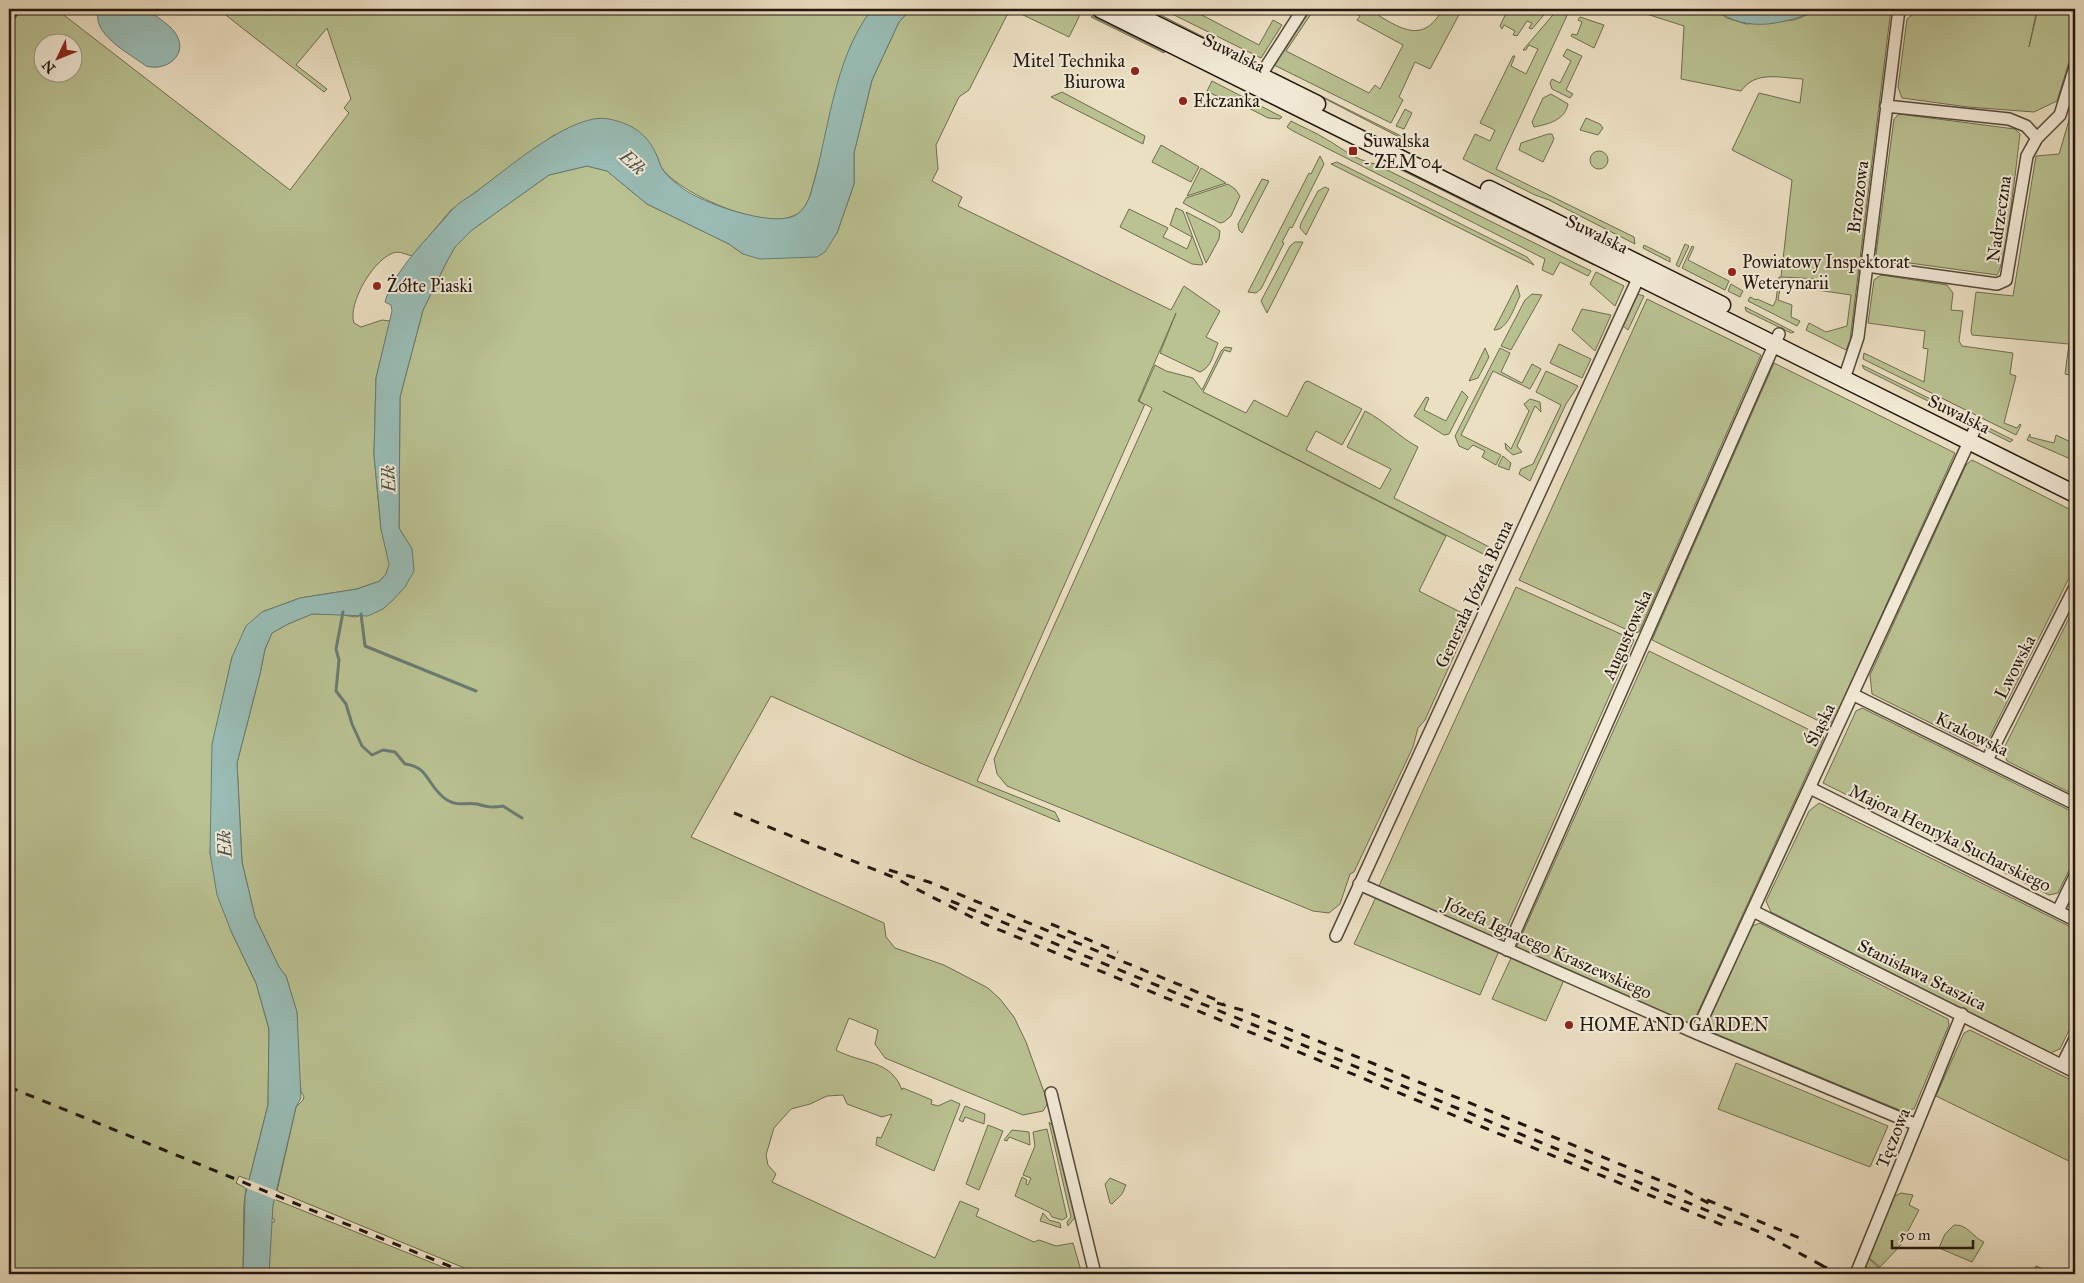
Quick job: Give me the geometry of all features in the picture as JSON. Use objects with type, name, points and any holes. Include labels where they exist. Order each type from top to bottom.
[{"type":"street","name":"Suwalska","points":[[1100,9],[1258,80]]},
{"type":"street","name":"Suwalska","points":[[1125,9],[1258,80],[1641,272],[1972,436],[2075,482]]},
{"type":"street","points":[[1258,80],[1303,9]]},
{"type":"street","name":"Brzozowa","points":[[1846,374],[1858,337],[1899,9]]},
{"type":"street","name":"Nadrzeczna","points":[[1867,266],[2003,283],[2008,275],[2024,165],[2037,138],[2060,115],[2075,67]]},
{"type":"street","points":[[1886,106],[2009,118],[2026,126],[2037,138]]},
{"type":"street","name":"Generała Józefa Bema","points":[[1336,936],[1641,272]]},
{"type":"street","name":"Augustowska","points":[[1507,950],[1777,339]]},
{"type":"street","name":"Suwalska","points":[[1972,436],[2075,494]]},
{"type":"street","name":"Śląska","points":[[1696,1033],[1854,695],[1972,436]]},
{"type":"street","name":"Lwowska","points":[[1988,760],[2074,589]]},
{"type":"street","name":"Krakowska","points":[[1854,695],[2075,804]]},
{"type":"street","name":"Majora Henryka Sucharskiego","points":[[1810,788],[2075,920]]},
{"type":"street","points":[[2058,911],[2075,876]]},
{"type":"street","name":"Józefa Ignacego Kraszewskiego","points":[[1359,884],[1696,1033],[1917,1125]]},
{"type":"street","name":"Stanisława Staszica","points":[[1753,910],[2075,1072]]},
{"type":"street","name":"Tęczowa","points":[[1856,1274],[1962,1014]]},
{"type":"street","points":[[2062,1065],[2075,1039]]},
{"type":"street","points":[[1050,1093],[1095,1274]]},
{"type":"green space","points":[[1363,8],[1400,27],[1415,31],[1430,26],[1443,9],[1462,9],[1430,69],[1415,62],[1399,97],[1403,100],[1391,123],[1274,65],[1309,12],[1311,14],[1286,51],[1369,93],[1375,85],[1380,89],[1403,45],[1357,20],[1360,16],[1348,9]]},
{"type":"green space","points":[[21,9],[56,9],[290,190],[349,113],[344,108],[351,99],[327,28],[296,65],[327,89],[324,92],[218,9],[872,9],[851,45],[810,196],[804,208],[793,216],[780,219],[763,218],[725,208],[688,190],[674,180],[660,165],[656,154],[554,135],[451,210],[412,256],[397,252],[389,255],[372,271],[359,293],[353,315],[354,323],[361,327],[382,320],[390,321],[376,378],[374,455],[381,529],[390,564],[386,574],[380,581],[357,589],[300,598],[262,612],[232,657],[223,698],[210,853],[231,931],[256,983],[269,1029],[268,1105],[249,1180],[239,1176],[236,1183],[246,1188],[243,1274],[9,1274],[9,29]]},
{"type":"green space","points":[[911,9],[1071,9],[1078,12],[1079,17],[1069,37],[1019,13],[1007,15],[969,90],[959,97],[936,145],[938,169],[932,181],[962,197],[958,206],[1171,310],[1184,286],[1220,311],[1206,337],[1218,343],[1210,364],[1200,372],[1160,353],[1176,313],[1138,401],[1144,404],[1139,401],[1155,365],[1166,371],[1193,378],[1202,390],[1221,351],[1225,347],[1232,348],[1230,352],[1224,350],[1203,392],[1246,413],[1254,400],[1287,417],[1305,382],[1308,381],[1362,409],[1342,445],[1316,431],[1306,450],[1380,489],[1391,469],[1347,447],[1365,411],[1418,447],[1394,498],[1495,550],[1491,558],[1163,391],[1446,536],[1419,591],[1470,618],[1425,720],[1418,728],[1413,747],[1354,872],[1350,874],[1340,904],[1329,913],[1313,911],[1007,786],[997,774],[994,759],[1152,408],[1145,404],[977,781],[1055,812],[1060,822],[918,762],[771,696],[691,837],[884,923],[886,937],[895,948],[944,965],[988,988],[1000,999],[1014,1017],[1026,1042],[1048,1103],[1043,1111],[1023,1115],[885,1058],[875,1044],[878,1030],[849,1018],[836,1050],[883,1067],[897,1080],[902,1090],[903,1088],[932,1100],[931,1104],[938,1106],[951,1100],[960,1104],[934,1171],[876,1145],[877,1137],[881,1138],[892,1114],[882,1117],[847,1104],[843,1095],[827,1096],[810,1104],[791,1109],[774,1128],[766,1155],[768,1165],[776,1174],[772,1182],[935,1258],[960,1201],[979,1209],[976,1216],[1034,1242],[1039,1240],[1056,1246],[1073,1243],[1082,1274],[479,1274],[277,1191],[296,1107],[303,1100],[304,1096],[301,1092],[298,1067],[297,1013],[286,976],[279,967],[255,917],[242,862],[237,763],[265,649],[272,633],[312,614],[337,614],[355,617],[383,609],[405,587],[412,549],[399,528],[400,397],[423,310],[446,263],[455,247],[472,230],[549,175],[587,166],[607,171],[647,204],[729,244],[743,254],[837,233],[854,184],[854,153],[872,80],[899,22]]},
{"type":"green space","points":[[1141,9],[1149,9],[1227,49],[1226,51]]},
{"type":"green space","points":[[1162,9],[1202,9],[1200,14],[1259,45],[1273,20],[1282,25],[1261,58]]},
{"type":"green space","points":[[1502,9],[1549,9],[1532,29],[1529,28],[1532,23],[1527,21],[1517,36],[1513,35],[1515,31],[1504,25],[1502,29],[1500,26],[1507,11]]},
{"type":"green space","points":[[1558,9],[1570,9],[1496,169],[1634,237],[1635,244],[1463,159],[1475,134],[1490,141],[1495,130],[1480,123],[1513,56],[1515,56],[1511,66],[1526,74],[1538,49],[1529,45],[1526,50],[1523,50]]},
{"type":"green space","points":[[1631,9],[1714,9],[1727,18],[1746,24],[1794,20],[1822,9],[1891,9],[1850,340],[1846,350],[1806,330],[1809,323],[1826,332],[1847,326],[1851,295],[1817,290],[1818,279],[1782,277],[1778,300],[1792,305],[1791,317],[1800,321],[1797,326],[1748,301],[1750,297],[1773,306],[1776,300],[1779,277],[1781,277],[1792,180],[1732,150],[1759,93],[1800,103],[1803,79],[1761,78],[1747,84],[1741,91],[1681,79],[1684,26]]},
{"type":"green space","points":[[1912,9],[2037,9],[2029,47],[2038,9],[2075,9],[2075,43],[2057,101],[2034,112],[1968,107],[1902,98],[1898,87],[1907,19],[1911,16]]},
{"type":"green space","points":[[1092,16],[1165,52],[1091,17]]},
{"type":"green space","points":[[1580,17],[1604,25],[1594,48],[1571,36],[1572,34],[1577,35],[1582,22],[1578,20]]},
{"type":"green space","points":[[1567,49],[1582,56],[1566,90],[1573,94],[1570,98],[1552,89],[1550,83],[1552,79],[1560,83],[1571,61],[1563,56]]},
{"type":"green space","points":[[1275,73],[1407,139],[1405,140]]},
{"type":"green space","points":[[1212,81],[1282,117],[1280,119],[1268,118],[1229,98],[1226,101],[1207,91]]},
{"type":"green space","points":[[1062,92],[1145,136],[1143,144],[1051,97]]},
{"type":"green space","points":[[1551,94],[1568,104],[1564,114],[1556,120],[1534,127],[1532,122],[1543,98]]},
{"type":"green space","points":[[2075,100],[2074,376],[2065,374],[2069,344],[1972,335],[1971,331],[1976,292],[2013,296],[2036,156],[2059,154]]},
{"type":"green space","points":[[1405,109],[1412,113],[1404,129],[1396,126]]},
{"type":"green space","points":[[1899,114],[2015,129],[2020,134],[2004,252],[1997,275],[1880,259],[1876,254],[1894,119]]},
{"type":"green space","points":[[1586,118],[1600,124],[1603,128],[1598,135],[1580,130]]},
{"type":"green space","points":[[1291,121],[1322,136],[1355,157],[1375,164],[1591,271],[1588,276],[1560,262],[1553,275],[1542,270],[1545,259],[1293,131],[1287,127]]},
{"type":"green space","points":[[1552,134],[1554,139],[1543,162],[1519,150],[1521,143]]},
{"type":"green space","points":[[1161,145],[1199,167],[1191,182],[1152,162]]},
{"type":"green space","points":[[1599,151],[1605,154],[1608,160],[1605,166],[1599,169],[1593,166],[1590,160],[1593,154]]},
{"type":"green space","points":[[1320,156],[1324,164],[1292,228],[1290,227],[1282,242],[1284,243],[1261,289],[1256,293],[1248,292],[1309,173],[1311,174]]},
{"type":"green space","points":[[1390,161],[1597,263],[1594,265],[1389,164]]},
{"type":"green space","points":[[1337,162],[1527,257],[1534,265],[1331,164]]},
{"type":"green space","points":[[1201,168],[1226,183],[1187,196]]},
{"type":"green space","points":[[1262,179],[1269,181],[1242,233],[1239,230],[1238,224]]},
{"type":"green space","points":[[1228,184],[1240,196],[1231,216],[1224,222],[1220,223],[1183,203],[1186,198]]},
{"type":"green space","points":[[1325,187],[1329,189],[1306,235],[1300,228],[1301,223],[1318,191]]},
{"type":"green space","points":[[1176,208],[1183,211],[1203,264],[1201,265],[1192,264],[1120,227],[1129,209],[1168,228],[1163,237],[1187,249],[1192,237],[1170,225]]},
{"type":"green space","points":[[1186,212],[1220,231],[1219,239],[1206,263]]},
{"type":"green space","points":[[1295,242],[1303,242],[1267,313],[1261,301],[1290,246]]},
{"type":"green space","points":[[1685,244],[1689,246],[1679,267],[1676,265]]},
{"type":"green space","points":[[1644,245],[1670,258],[1670,262],[1643,248]]},
{"type":"green space","points":[[1692,246],[1694,247],[1688,260],[1729,281],[1725,290],[1682,268]]},
{"type":"green space","points":[[1596,272],[1624,286],[1615,306],[1590,284]]},
{"type":"green space","points":[[1881,275],[1947,285],[1953,293],[1951,310],[1963,311],[1959,341],[1962,346],[2013,353],[2010,374],[2016,376],[2004,423],[2017,428],[2021,425],[2016,435],[1863,359],[1864,353],[1924,382],[1928,349],[1923,348],[1925,331],[1868,323],[1874,280]]},
{"type":"green space","points":[[1731,284],[1743,291],[1740,297],[1728,291]]},
{"type":"green space","points":[[1517,285],[1520,296],[1513,312],[1503,326],[1494,330]]},
{"type":"green space","points":[[1532,294],[1542,295],[1511,350],[1501,346],[1525,300]]},
{"type":"green space","points":[[1637,294],[1644,296],[1628,330],[1622,325]]},
{"type":"green space","points":[[1647,299],[1761,355],[1639,632],[1634,633],[1519,580]]},
{"type":"green space","points":[[1745,307],[1794,332],[1791,333],[1746,311]]},
{"type":"green space","points":[[1582,309],[1611,315],[1595,351],[1572,330]]},
{"type":"green space","points":[[1559,344],[1591,359],[1582,378],[1550,363]]},
{"type":"green space","points":[[1485,348],[1489,357],[1478,378],[1469,381]]},
{"type":"green space","points":[[1500,348],[1510,353],[1501,372],[1522,383],[1532,364],[1541,369],[1530,389],[1493,371],[1461,435],[1501,455],[1496,465],[1482,457],[1485,451],[1473,445],[1468,450],[1459,446],[1455,436]]},
{"type":"green space","points":[[1774,363],[1955,453],[1833,722],[1821,722],[1652,640]]},
{"type":"green space","points":[[1862,365],[2013,440],[2010,442],[1864,369]]},
{"type":"green space","points":[[1546,371],[1578,386],[1566,404],[1530,481],[1519,474],[1521,469],[1533,464],[1561,405],[1536,392]]},
{"type":"green space","points":[[1462,391],[1468,397],[1449,434],[1444,435],[1414,416],[1426,397],[1429,398],[1424,410],[1446,421]]},
{"type":"green space","points":[[1530,399],[1540,402],[1541,412],[1535,406],[1517,446],[1522,452],[1513,455],[1506,449],[1505,443],[1511,449],[1529,411],[1524,404]]},
{"type":"green space","points":[[2030,434],[2030,437],[2054,443],[2056,435],[2075,444],[2075,461],[2027,440]]},
{"type":"green space","points":[[1503,456],[1511,463],[1509,470],[1498,466]]},
{"type":"green space","points":[[1972,460],[2075,512],[2075,579],[2070,577],[2068,580],[1987,742],[1977,746],[1872,694],[1870,675],[1966,465]]},
{"type":"green space","points":[[1516,587],[1634,640],[1501,941],[1379,886]]},
{"type":"green space","points":[[2075,606],[2075,795],[2007,761],[2003,750]]},
{"type":"green space","points":[[1649,651],[1824,737],[1692,1025],[1516,948]]},
{"type":"green space","points":[[1862,708],[2075,813],[2075,858],[2058,893],[2049,895],[1823,783],[1856,711]]},
{"type":"green space","points":[[1819,803],[2075,929],[2075,1018],[2060,1049],[2050,1053],[1771,912],[1766,901],[1809,811]]},
{"type":"green space","points":[[1376,897],[1499,951],[1480,995],[1354,944]]},
{"type":"green space","points":[[1760,923],[1948,1019],[1949,1025],[1914,1109],[1902,1111],[1709,1031],[1707,1025],[1752,926]]},
{"type":"green space","points":[[1512,956],[1564,980],[1546,1021],[1492,999]]},
{"type":"green space","points":[[1970,1030],[2075,1082],[2075,1164],[1936,1096],[1964,1033]]},
{"type":"green space","points":[[1736,1063],[1888,1126],[1870,1167],[1718,1109]]},
{"type":"green space","points":[[965,1106],[985,1114],[984,1124],[965,1117],[963,1122],[959,1120]]},
{"type":"green space","points":[[1049,1122],[1054,1127],[1075,1217],[1068,1226],[1067,1222],[1071,1217]]},
{"type":"green space","points":[[988,1125],[1003,1131],[979,1190],[966,1184]]},
{"type":"green space","points":[[1047,1129],[1067,1217],[1062,1220],[1052,1217],[1049,1212],[1015,1196],[1022,1177],[1027,1180],[1026,1184],[1028,1185],[1031,1178],[1023,1175],[1035,1146],[1033,1132]]},
{"type":"green space","points":[[1012,1130],[1029,1132],[1030,1145],[1009,1137],[1007,1141],[1004,1140]]},
{"type":"green space","points":[[1110,1178],[1126,1185],[1122,1194],[1112,1204],[1110,1203],[1105,1184]]},
{"type":"green space","points":[[1901,1193],[1913,1195],[1909,1205],[1919,1210],[1900,1246],[1880,1267],[1868,1257],[1893,1197]]},
{"type":"green space","points":[[274,1199],[460,1274],[269,1274],[270,1224],[275,1221],[271,1215]]},
{"type":"green space","points":[[1043,1213],[1049,1220],[1060,1223],[1061,1228],[1040,1221]]},
{"type":"green space","points":[[1954,1225],[1963,1227],[1984,1242],[1972,1262],[1939,1248],[1945,1234]]},
{"type":"green space","points":[[1868,1258],[1886,1274],[1871,1274],[1865,1264]]},
{"type":"green space","points":[[2036,1266],[2056,1274],[2032,1274]]},
{"type":"water","points":[[136,7],[148,10],[168,25],[176,34],[180,49],[177,55],[168,64],[154,67],[146,66],[121,49],[105,35],[100,27],[99,9]]},
{"type":"water","name":"Ełk","points":[[872,9],[911,9],[899,22],[872,80],[854,153],[854,184],[837,233],[825,252],[817,257],[760,259],[743,254],[729,244],[647,204],[607,171],[587,166],[549,175],[472,230],[455,247],[446,263],[423,310],[400,397],[399,528],[412,549],[414,571],[405,587],[393,600],[383,609],[368,616],[312,614],[272,633],[265,649],[237,763],[242,862],[255,917],[279,967],[286,976],[297,1012],[301,1098],[296,1107],[273,1205],[269,1274],[243,1274],[245,1196],[268,1105],[269,1029],[256,983],[231,931],[217,895],[210,853],[212,744],[232,657],[246,626],[262,612],[300,598],[357,589],[380,581],[386,574],[389,564],[381,529],[374,455],[376,378],[392,311],[391,305],[385,302],[389,290],[413,254],[458,204],[542,143],[560,132],[595,119],[617,121],[638,131],[649,141],[665,172],[682,188],[692,194],[736,212],[753,216],[783,219],[794,216],[804,208],[810,196],[840,75],[859,29]]},
{"type":"water","points":[[1714,9],[1822,9],[1781,22],[1754,24],[1740,22]]},
{"type":"pier","points":[[246,1179],[279,1192],[276,1200],[244,1187]]},
{"type":"waterway","points":[[343,612],[336,649],[339,660],[336,691],[346,704],[352,724],[362,746],[372,755],[383,750],[395,752],[405,764],[413,766],[424,773],[440,795],[451,802],[490,807],[503,806],[522,818]]},
{"type":"waterway","points":[[361,614],[365,646],[476,691]]},
{"type":"railway","points":[[734,813],[893,877],[985,924],[1730,1228]]},
{"type":"railway","points":[[889,870],[929,882],[1224,1003]]},
{"type":"railway","points":[[951,901],[1762,1233],[1825,1267]]},
{"type":"railway","points":[[1051,924],[1118,952]]},
{"type":"railway","points":[[1217,1003],[1242,1010],[1686,1191],[1712,1205]]},
{"type":"railway","points":[[9,1087],[469,1274]]},
{"type":"railway","points":[[1707,1200],[1807,1241]]},
{"type":"railway","points":[[1819,1264],[1838,1274]]},
{"type":"place","name":"Mitel Technika Biurowa","points":[[1135,71]]},
{"type":"place","name":"Ełczanka","points":[[1183,101]]},
{"type":"place","name":"Suwalska - ZEM 04","points":[[1353,151]]},
{"type":"place","name":"Powiatowy Inspektorat Weterynarii","points":[[1732,272]]},
{"type":"place","name":"Żółte Piaski","points":[[377,286]]},
{"type":"place","name":"HOME AND GARDEN","points":[[1569,1025]]}]
